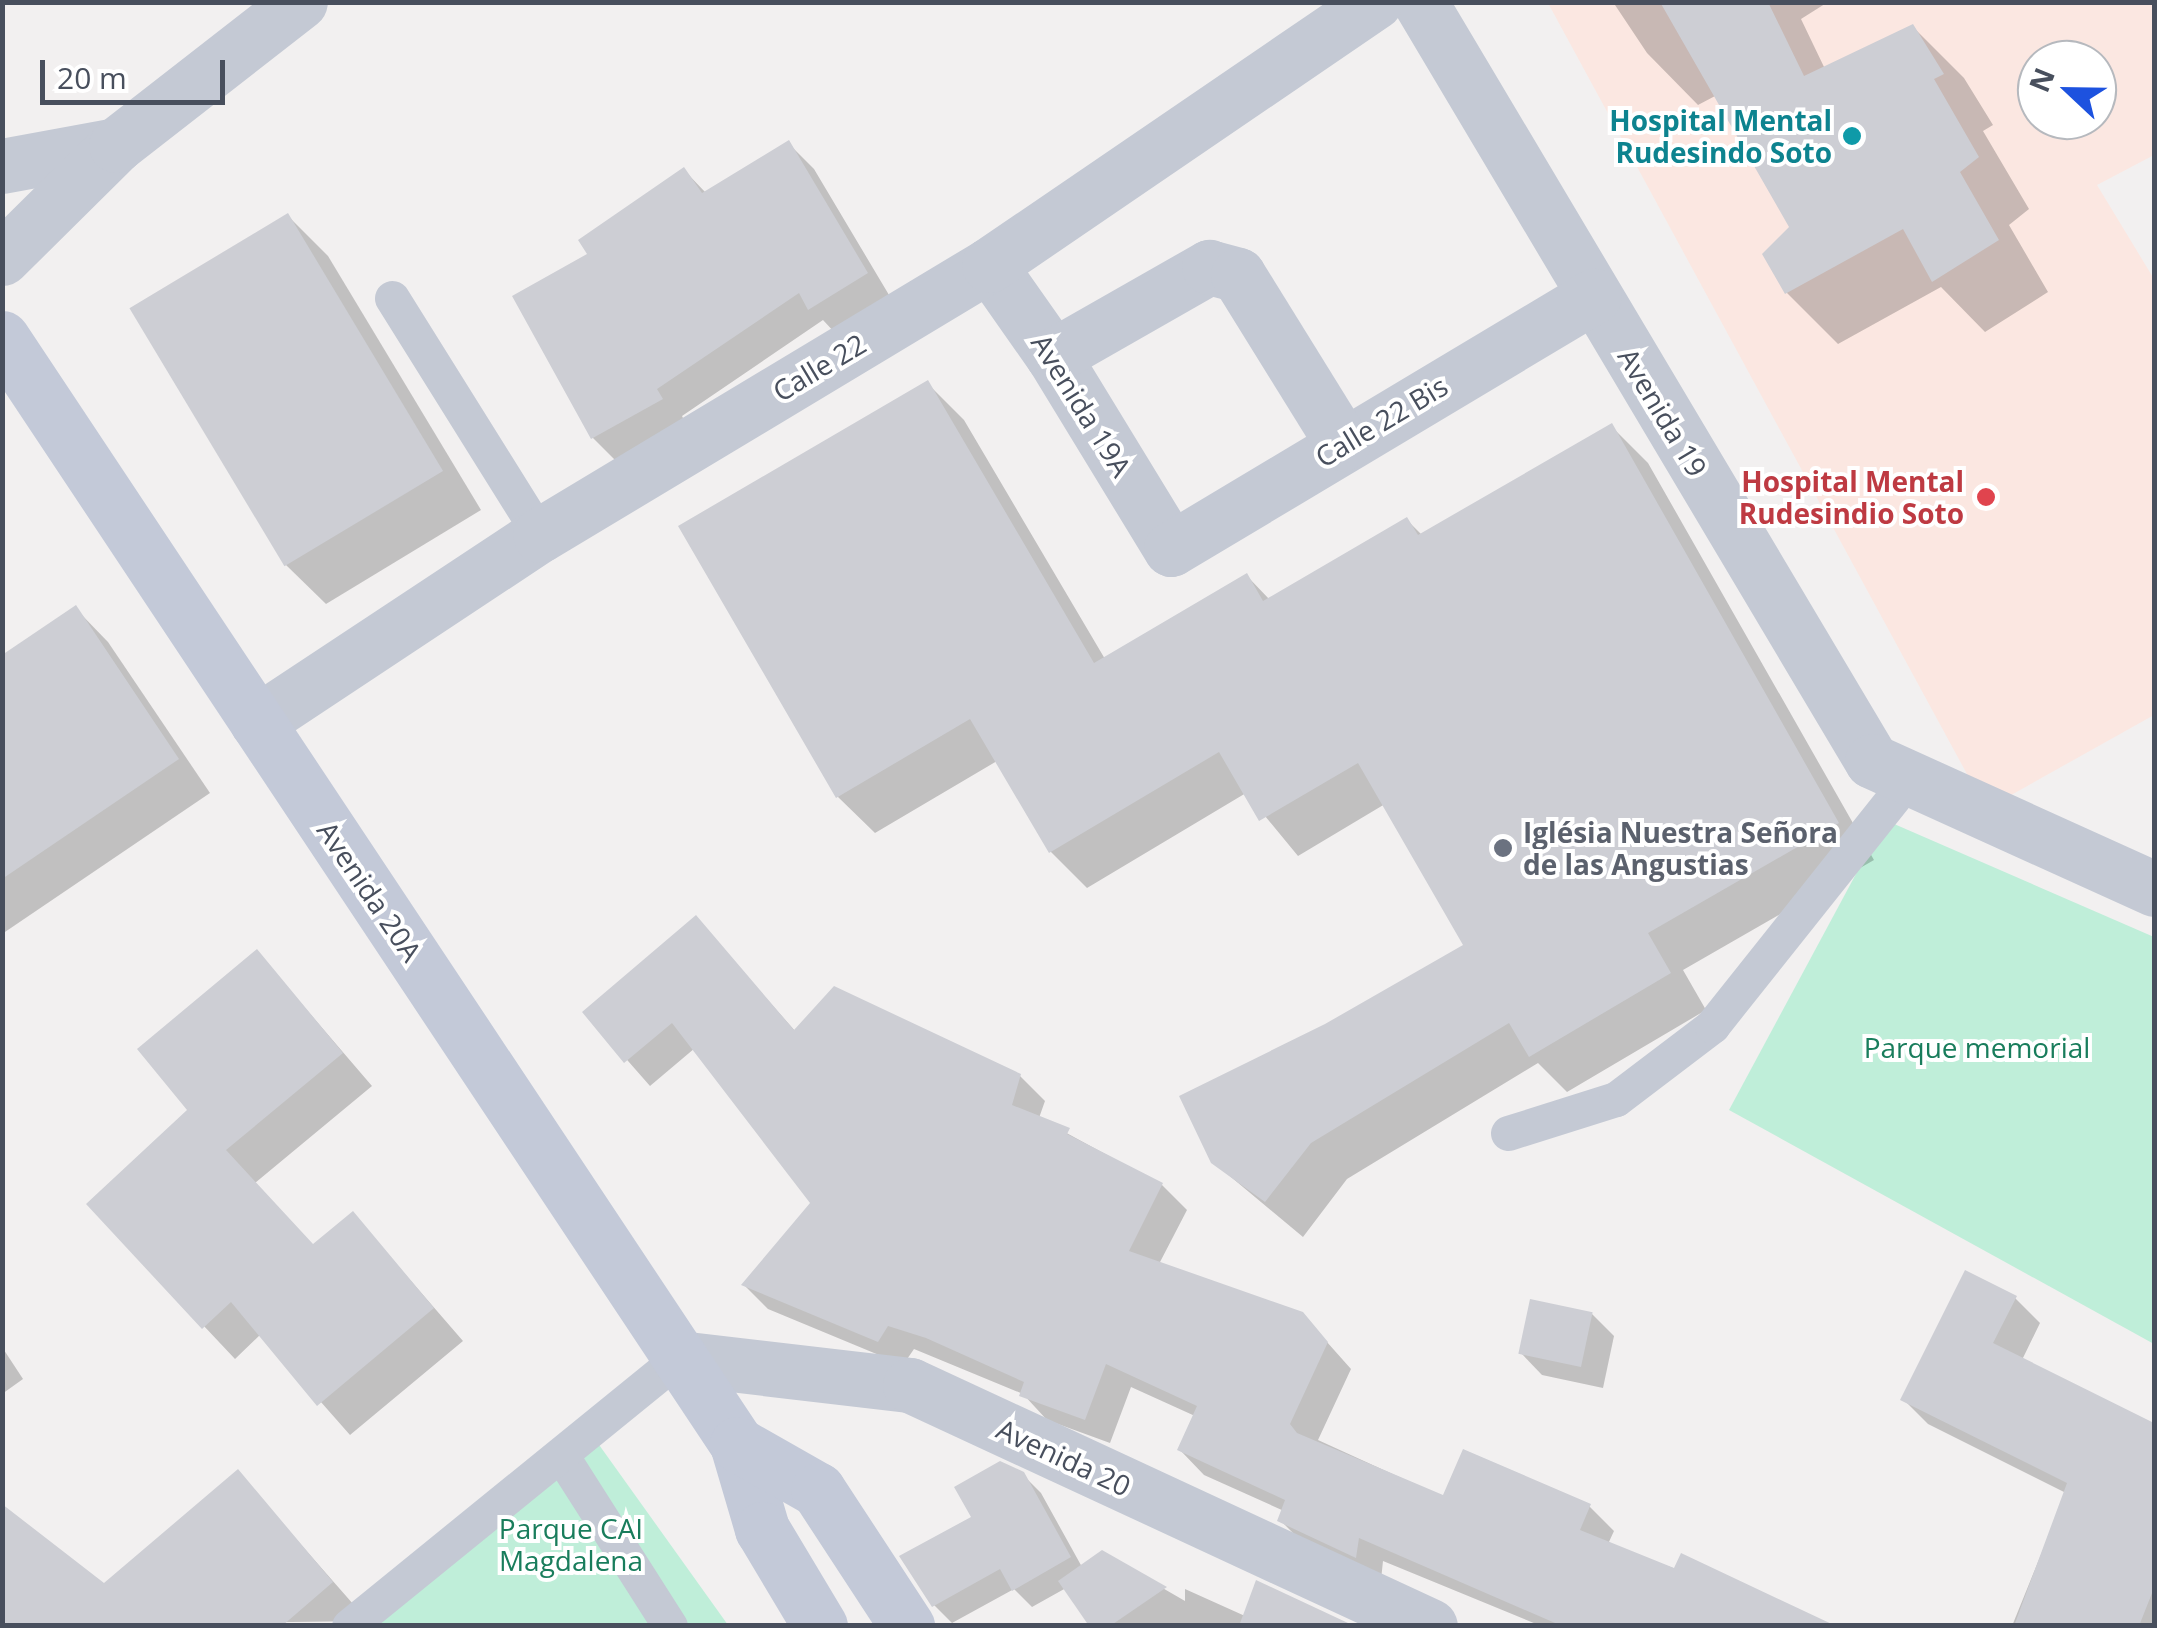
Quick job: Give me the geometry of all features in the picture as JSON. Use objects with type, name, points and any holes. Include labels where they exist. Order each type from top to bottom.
[{"type":"main road","name":"Avenida 20A","points":[[2,338],[737,1444],[762,1529],[820,1626]]},
{"type":"main road","name":"Avenida 20A","points":[[737,1444],[818,1490],[907,1626]]},
{"type":"street","points":[[2,258],[116,144],[251,20],[300,2]]},
{"type":"street","name":"Calle 22","points":[[257,722],[540,536],[988,265],[1375,2]]},
{"type":"street","name":"Avenida 19","points":[[1420,2],[1872,762],[1906,782],[2154,889]]},
{"type":"street","points":[[2,166],[116,144]]},
{"type":"street","name":"Avenida 19A","points":[[988,265],[1053,356],[1171,548]]},
{"type":"street","points":[[1053,356],[1209,267],[1238,274],[1342,443]]},
{"type":"street","name":"Calle 22 Bis","points":[[1171,548],[1594,296]]},
{"type":"street","name":"Avenida 20","points":[[679,1358],[910,1386],[1430,1626]]},
{"type":"lane","points":[[392,298],[540,536]]},
{"type":"lane","points":[[1508,1133],[1616,1099],[1712,1026],[1906,782]]},
{"type":"lane","points":[[348,1626],[679,1358]]},
{"type":"lane","points":[[561,1454],[670,1626]]},
{"type":"shaded area","name":"Hospital Mental Rudesindio Soto","points":[[1548,3],[2154,3],[2154,155],[2097,185],[2154,279],[2154,715],[1986,809]]},
{"type":"green space","name":"Parque memorial","points":[[1885,820],[2154,937],[2154,1344],[1729,1110]]},
{"type":"green space","name":"Parque CAI Magdalena","points":[[587,1428],[728,1625],[329,1626]]},
{"type":"building","name":"Hospital Mental Rudesindo Soto","points":[[1660,2],[1768,2],[1804,76],[1913,24],[1944,74],[1934,79],[1979,157],[1960,172],[1999,240],[1932,282],[1903,229],[1785,294],[1762,254],[1789,227]]},
{"type":"building","points":[[789,140],[868,273],[808,310],[799,293],[657,389],[663,399],[591,439],[512,296],[587,254],[578,240],[684,167],[702,193]]},
{"type":"building","points":[[288,213],[443,471],[284,566],[129,308]]},
{"type":"building","points":[[928,380],[1094,663],[1247,573],[1263,601],[1407,517],[1418,535],[1612,423],[1839,823],[1648,933],[1671,973],[1529,1057],[1509,1023],[1311,1143],[1265,1202],[1211,1163],[1179,1096],[1325,1024],[1463,945],[1358,763],[1259,821],[1219,752],[1049,853],[970,719],[836,798],[678,526]]},
{"type":"building","points":[[76,605],[179,759],[2,879],[2,655]]},
{"type":"building","points":[[696,915],[794,1030],[834,986],[1021,1074],[1012,1105],[1070,1128],[1067,1134],[1163,1183],[1129,1251],[1303,1312],[1328,1342],[1290,1424],[1297,1433],[1443,1495],[1463,1449],[1591,1504],[1580,1530],[1674,1568],[1681,1553],[1836,1626],[1562,1626],[1359,1538],[1356,1558],[1277,1521],[1285,1500],[1177,1450],[1197,1406],[1106,1364],[1085,1420],[1019,1396],[1024,1382],[926,1338],[888,1326],[878,1342],[741,1285],[810,1203],[672,1023],[624,1063],[582,1012]]},
{"type":"building","points":[[257,949],[343,1053],[226,1150],[313,1244],[353,1211],[434,1308],[317,1406],[231,1302],[202,1329],[86,1204],[187,1110],[137,1049]]},
{"type":"building","points":[[1965,1270],[2017,1296],[1993,1343],[2154,1423],[2154,1588],[2139,1626],[2014,1626],[2067,1483],[1900,1400]]},
{"type":"building","points":[[1530,1299],[1593,1312],[1581,1367],[1518,1354]]},
{"type":"building","points":[[1000,1461],[1024,1472],[1071,1557],[1012,1591],[1000,1569],[932,1607],[899,1556],[971,1517],[954,1487]]},
{"type":"building","points":[[238,1469],[333,1582],[282,1626],[2,1626],[2,1504],[104,1583]]},
{"type":"building","points":[[1102,1550],[1167,1587],[1110,1626],[1089,1626],[1058,1581]]},
{"type":"building","points":[[1256,1580],[1348,1623],[1348,1626],[1239,1626]]},
{"type":"place","name":"Hospital Mental Rudesindo Soto","points":[[1852,136]]},
{"type":"place","name":"Hospital Mental Rudesindio Soto","points":[[1986,497]]},
{"type":"place","name":"Iglésia Nuestra Señora de las Angustias","points":[[1503,848]]}]
